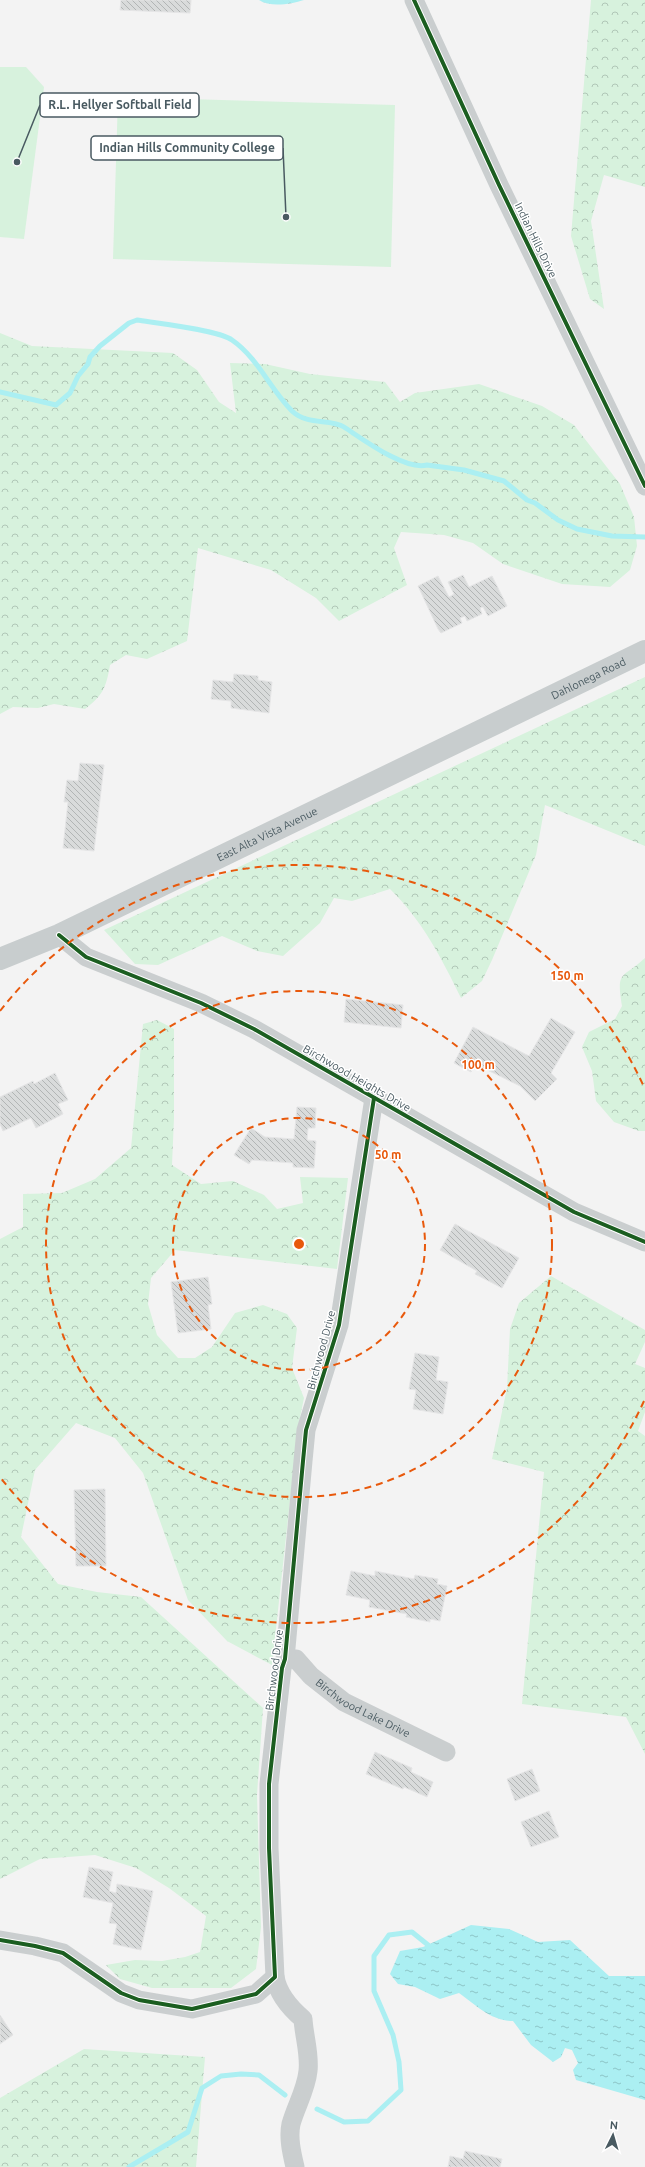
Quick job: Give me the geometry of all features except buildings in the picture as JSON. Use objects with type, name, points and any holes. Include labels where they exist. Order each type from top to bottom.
[{"type":"main road","name":"Dahlonega Road","points":[[532,705],[645,651]]},
{"type":"main road","name":"East Alta Vista Avenue","points":[[0,958],[58,935],[532,705]]},
{"type":"street","name":"Indian Hills Drive","points":[[414,0],[499,184],[645,486]]},
{"type":"street","name":"Birchwood Heights Drive","points":[[58,935],[86,957],[208,1006],[254,1029],[574,1212],[645,1242]]},
{"type":"street","name":"Birchwood Drive","points":[[275,1977],[268,1848],[269,1784],[282,1668],[285,1659],[306,1430],[339,1325],[374,1098]]},
{"type":"street","name":"Birchwood Lake Drive","points":[[285,1659],[296,1659],[311,1676],[344,1702],[446,1752]]},
{"type":"street","points":[[0,1940],[63,1953],[121,1993],[139,2000],[192,2010],[256,1994],[275,1977],[277,1986],[293,2010],[303,2019],[307,2047],[308,2069],[306,2088],[291,2125],[290,2141],[295,2167]]},
{"type":"green space","points":[[591,0],[645,0],[645,187],[604,175],[591,221],[604,309],[590,299],[571,236]]},
{"type":"green space","points":[[0,67],[26,67],[44,87],[24,239],[0,237]]},
{"type":"green space","points":[[118,97],[395,105],[391,267],[113,259]]},
{"type":"green space","points":[[0,333],[32,346],[173,353],[197,370],[219,402],[236,413],[230,363],[265,364],[310,374],[385,382],[400,402],[415,393],[479,384],[542,406],[574,425],[620,484],[634,517],[637,546],[630,570],[610,587],[562,584],[503,564],[473,543],[444,535],[401,532],[394,548],[407,585],[339,621],[316,598],[271,570],[198,548],[187,641],[147,659],[126,655],[110,665],[103,690],[100,695],[85,709],[54,704],[38,708],[13,707],[0,714]]},
{"type":"green space","points":[[645,677],[645,846],[545,805],[536,855],[492,960],[482,981],[461,998],[439,955],[422,927],[390,889],[352,901],[334,898],[320,923],[283,956],[257,951],[222,936],[158,965],[135,964],[104,930]]},
{"type":"green space","points":[[645,958],[645,1131],[639,1131],[614,1122],[596,1101],[592,1071],[582,1047],[589,1032],[615,1019],[622,1006],[620,986],[623,976]]},
{"type":"green space","points":[[157,1020],[174,1029],[174,1118],[172,1165],[201,1184],[233,1181],[264,1195],[277,1209],[303,1203],[300,1177],[348,1178],[337,1269],[175,1250],[151,1278],[148,1304],[157,1335],[178,1358],[195,1358],[212,1347],[235,1313],[263,1305],[287,1314],[297,1328],[292,1368],[304,1398],[298,1427],[272,1665],[227,1641],[188,1600],[143,1473],[115,1438],[76,1423],[35,1470],[21,1537],[58,1584],[97,1592],[141,1597],[263,1708],[257,1795],[261,1927],[256,1969],[231,1988],[152,1988],[120,1979],[106,1965],[135,1960],[162,1961],[185,1957],[200,1952],[206,1916],[169,1888],[136,1868],[95,1855],[40,1859],[0,1879],[0,1239],[23,1227],[23,1194],[62,1193],[95,1179],[131,1148],[143,1024]]},
{"type":"green space","points":[[551,1276],[645,1330],[645,1342],[635,1364],[645,1368],[645,1412],[638,1431],[645,1436],[645,1754],[626,1717],[522,1704],[544,1472],[492,1459],[507,1388],[510,1329],[519,1303]]},
{"type":"green space","points":[[84,2049],[205,2057],[196,2167],[0,2167],[0,2098]]},
{"type":"water","points":[[259,0],[304,0],[275,5]]},
{"type":"water","points":[[471,1925],[509,1929],[538,1942],[570,1940],[609,1976],[645,1976],[645,2100],[576,2080],[573,2070],[578,2063],[572,2050],[565,2048],[561,2057],[553,2062],[531,2045],[513,2021],[498,2018],[484,2012],[459,1993],[440,1999],[415,1987],[398,1984],[390,1974],[400,1951],[423,1947]]},
{"type":"waterway","points":[[0,392],[56,405],[70,393],[78,376],[88,364],[90,357],[100,346],[129,323],[137,320],[201,330],[225,336],[241,347],[257,365],[284,402],[298,416],[305,419],[338,424],[396,459],[407,463],[418,466],[427,465],[464,470],[504,481],[527,500],[535,503],[558,520],[577,529],[612,536],[645,537]]},
{"type":"waterway","points":[[317,2109],[344,2122],[368,2121],[401,2090],[399,2062],[393,2035],[374,1991],[374,1956],[389,1935],[412,1932],[433,1949]]},
{"type":"waterway","points":[[129,2167],[188,2132],[202,2088],[221,2076],[241,2074],[259,2075],[285,2095]]},
{"type":"cycle path","points":[[414,0],[499,185],[645,486]]},
{"type":"cycle path","points":[[59,935],[86,957],[201,1003],[254,1029],[574,1212],[645,1242]]},
{"type":"cycle path","points":[[0,1940],[63,1953],[121,1993],[139,2000],[192,2009],[256,1994],[275,1977],[269,1848],[269,1784],[282,1668],[285,1659],[306,1430],[339,1325],[374,1098]]},
{"type":"place","name":"R.L. Hellyer Softball Field","points":[[17,162]]},
{"type":"place","name":"Indian Hills Community College","points":[[286,217]]}]
